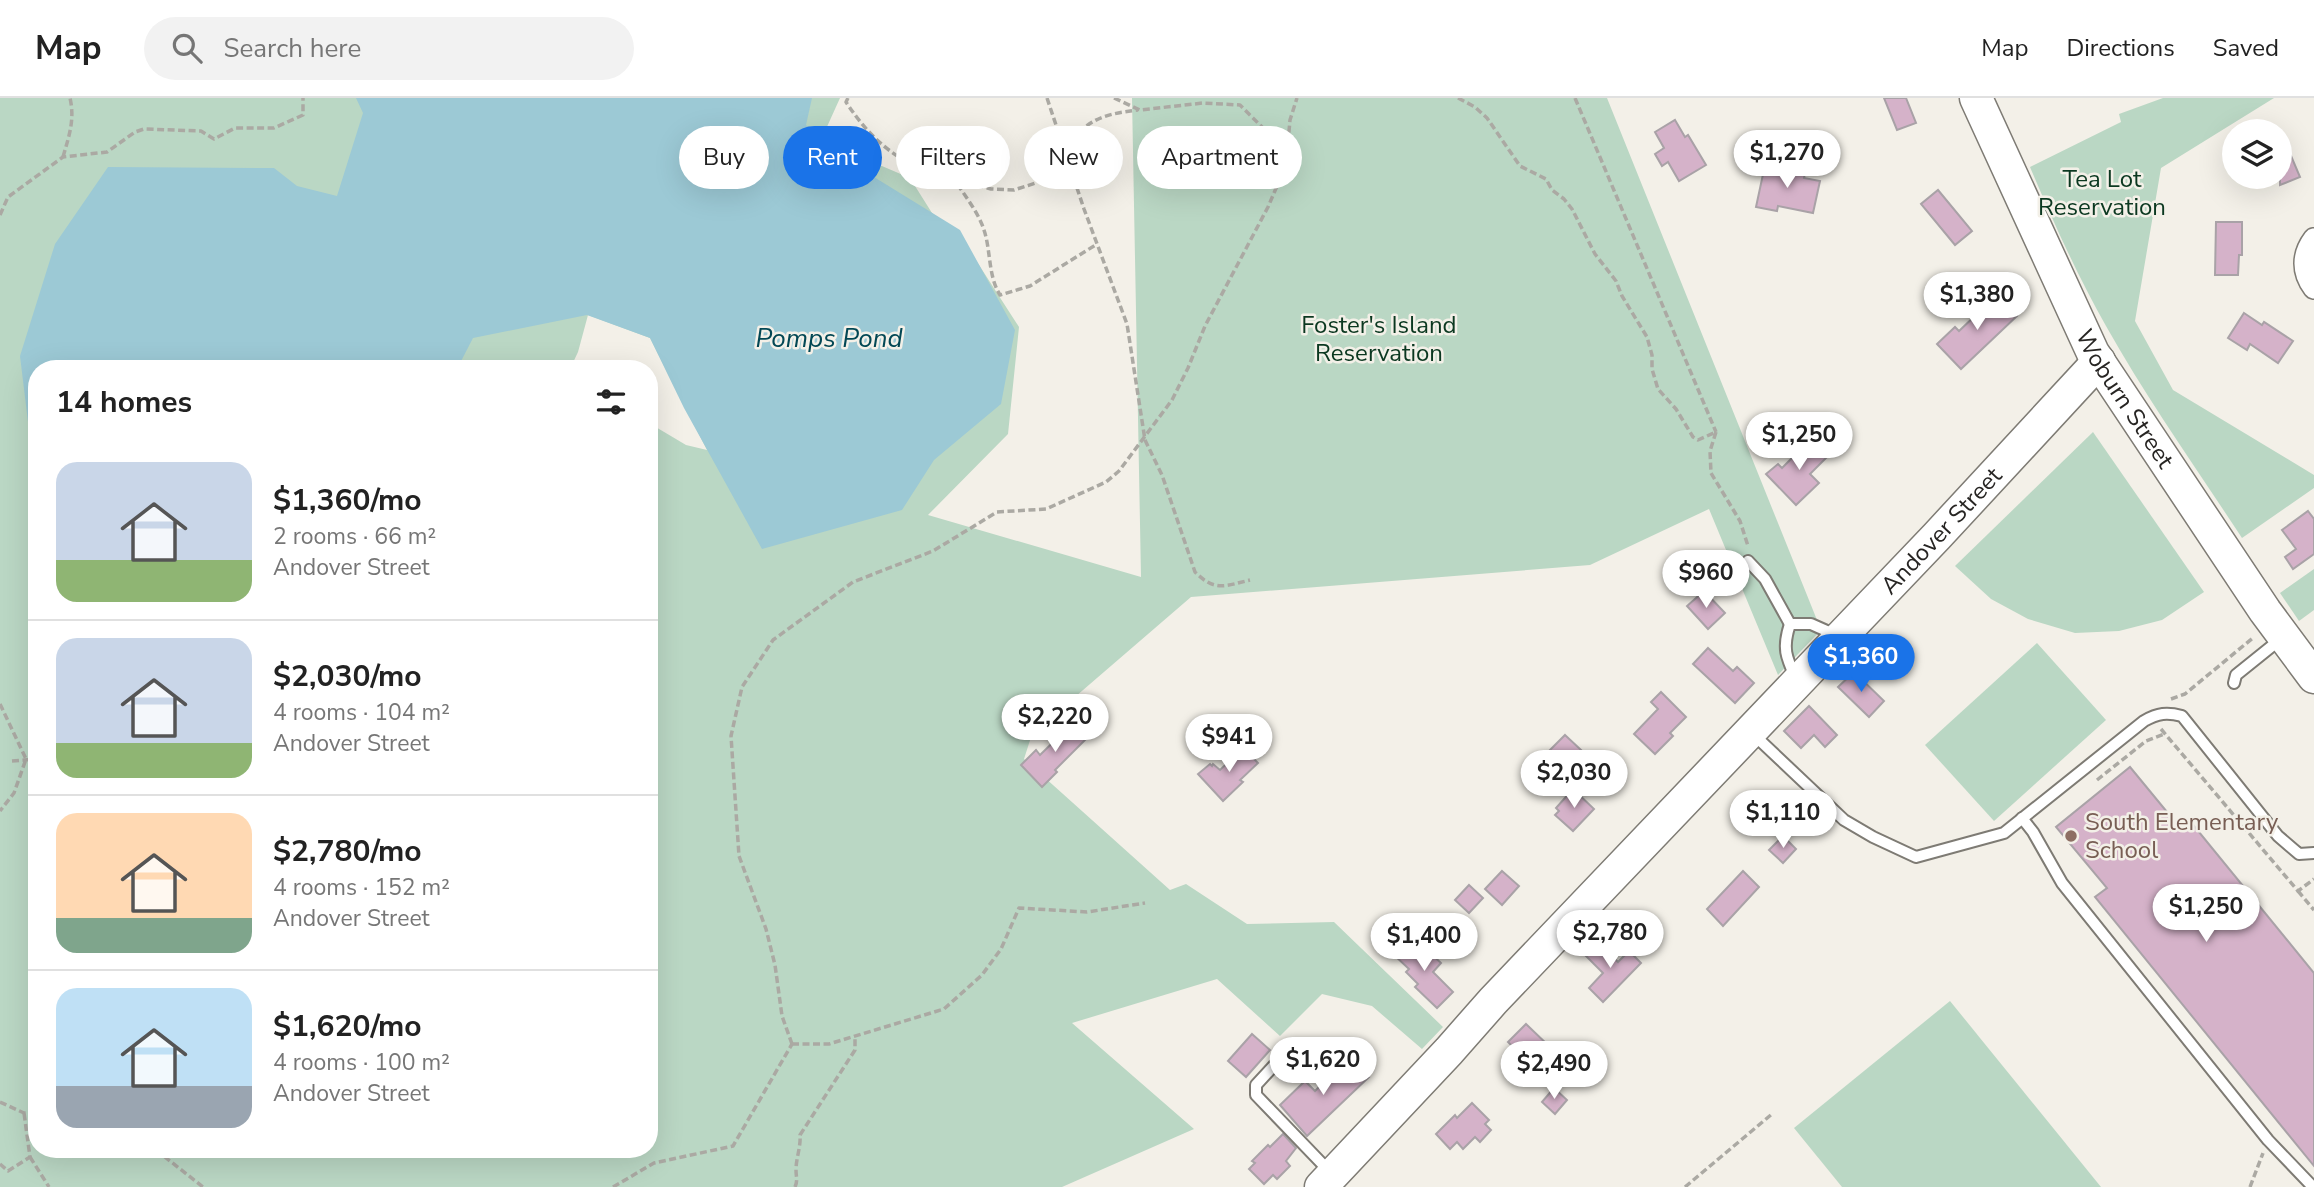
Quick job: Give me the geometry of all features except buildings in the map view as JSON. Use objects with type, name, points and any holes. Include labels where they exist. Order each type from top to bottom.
[{"type":"street","name":"Woburn Street","points":[[1976,98],[2073,311],[2099,361],[2264,611],[2314,677]]},
{"type":"street","points":[[2314,239],[2307,252],[2305,266],[2308,280],[2314,288]]},
{"type":"street","name":"Andover Street","points":[[1327,1181],[1493,1001],[1937,536],[2099,361]]},
{"type":"lane","points":[[1735,581],[1748,561],[1765,579],[1790,624],[1784,641],[1787,658],[1797,682]]},
{"type":"lane","points":[[1790,624],[1811,624],[1840,637]]},
{"type":"lane","points":[[2234,683],[2236,676],[2284,637]]},
{"type":"lane","points":[[1750,731],[1844,820],[1916,857],[2004,833],[2151,718],[2169,713],[2182,716],[2278,836],[2299,854],[2314,853]]},
{"type":"lane","points":[[2022,818],[2062,883],[2268,1140],[2313,1187]]},
{"type":"lane","points":[[1280,1059],[1256,1085],[1256,1095],[1327,1181]]},
{"type":"path","points":[[62,157],[72,122],[70,98]]},
{"type":"path","points":[[0,215],[8,197],[62,157],[107,152],[135,132],[144,129],[201,131],[214,139],[236,128],[274,128],[303,115],[303,98]]},
{"type":"path","points":[[848,98],[846,102],[870,135],[896,156]]},
{"type":"path","points":[[1047,98],[1056,126]]},
{"type":"path","points":[[1114,98],[1140,110]]},
{"type":"path","points":[[1197,104],[1208,98]]},
{"type":"path","points":[[1289,126],[1297,98]]},
{"type":"path","points":[[1458,98],[1475,107],[1487,118],[1520,166],[1546,179],[1552,190],[1564,199],[1595,254],[1616,281],[1647,337],[1658,389],[1676,409],[1693,437],[1698,440],[1716,432]]},
{"type":"path","points":[[1575,98],[1716,432],[1710,451],[1711,473],[1740,521],[1750,563]]},
{"type":"path","points":[[1086,126],[1106,114],[1197,104],[1240,105],[1261,126]]},
{"type":"path","points":[[1002,189],[1014,190],[1024,187]]},
{"type":"path","points":[[960,189],[981,221],[994,286],[1000,295],[1030,286],[1097,244]]},
{"type":"path","points":[[1078,189],[1127,324],[1144,440],[1162,475],[1195,572],[1206,583],[1219,587],[1250,580]]},
{"type":"path","points":[[613,1187],[653,1163],[733,1146],[792,1044],[782,1016],[775,965],[766,929],[738,856],[731,736],[742,687],[773,640],[853,582],[933,551],[997,512],[1046,509],[1106,482],[1119,471],[1172,400],[1205,326],[1276,189]]},
{"type":"path","points":[[2264,611],[2253,639],[2185,694],[2143,708],[2314,910]]},
{"type":"path","points":[[0,704],[26,759],[14,793],[0,811]]},
{"type":"path","points":[[2092,784],[2146,741],[2164,734]]},
{"type":"path","points":[[12,761],[26,759]]},
{"type":"path","points":[[2298,891],[2314,878]]},
{"type":"path","points":[[792,1044],[830,1044],[944,1009],[982,975],[1001,949],[1019,908],[1087,912],[1145,903]]},
{"type":"path","points":[[796,1187],[800,1135],[855,1050],[855,1035]]},
{"type":"path","points":[[0,1102],[28,1114]]},
{"type":"path","points":[[24,1113],[28,1142]]},
{"type":"path","points":[[1685,1187],[1772,1114]]},
{"type":"path","points":[[2250,1187],[2268,1140]]},
{"type":"path","points":[[0,1164],[8,1171],[28,1158]]},
{"type":"path","points":[[31,1158],[49,1187]]},
{"type":"path","points":[[166,1158],[203,1187]]},
{"type":"green space","name":"Foster's Island Reservation","points":[[0,98],[840,98],[827,126],[783,126],[783,189],[882,189],[882,166],[896,172],[896,189],[917,189],[932,213],[979,265],[1019,327],[1008,434],[928,515],[1141,577],[1132,98],[1607,98],[1821,630],[1778,675],[1709,509],[1590,565],[1191,597],[1032,734],[1024,759],[1170,890],[1186,884],[1247,924],[1334,922],[1443,1027],[1422,1049],[1372,1006],[1322,994],[1280,1036],[1217,979],[1072,1023],[1194,1129],[1062,1187],[0,1187]]},
{"type":"green space","name":"Tea Lot Reservation","points":[[2163,98],[2274,98],[2240,119],[2222,119],[2222,130],[2161,168],[2135,321],[2173,390],[2314,475],[2314,488],[2242,538],[2155,407],[2106,326],[2066,248],[2030,167],[2121,122],[2119,114]]},
{"type":"green space","points":[[2093,432],[2204,592],[2162,620],[2119,631],[2075,633],[2028,619],[1991,599],[1955,566]]},
{"type":"green space","points":[[2314,569],[2314,610],[2299,621],[2280,593]]},
{"type":"green space","points":[[2037,643],[2106,720],[1994,821],[1925,745]]},
{"type":"green space","points":[[1950,1001],[2101,1187],[1842,1187],[1794,1128]]},
{"type":"water","name":"Pomps Pond","points":[[356,98],[812,98],[807,126],[783,126],[783,189],[882,189],[882,182],[960,230],[1015,330],[1001,404],[934,460],[902,510],[762,549],[684,408],[650,338],[587,315],[473,338],[462,360],[28,360],[28,422],[20,356],[55,244],[108,167],[274,168],[297,186],[337,196],[363,113]]},
{"type":"place","name":"South Elementary School","points":[[2071,836]]}]
